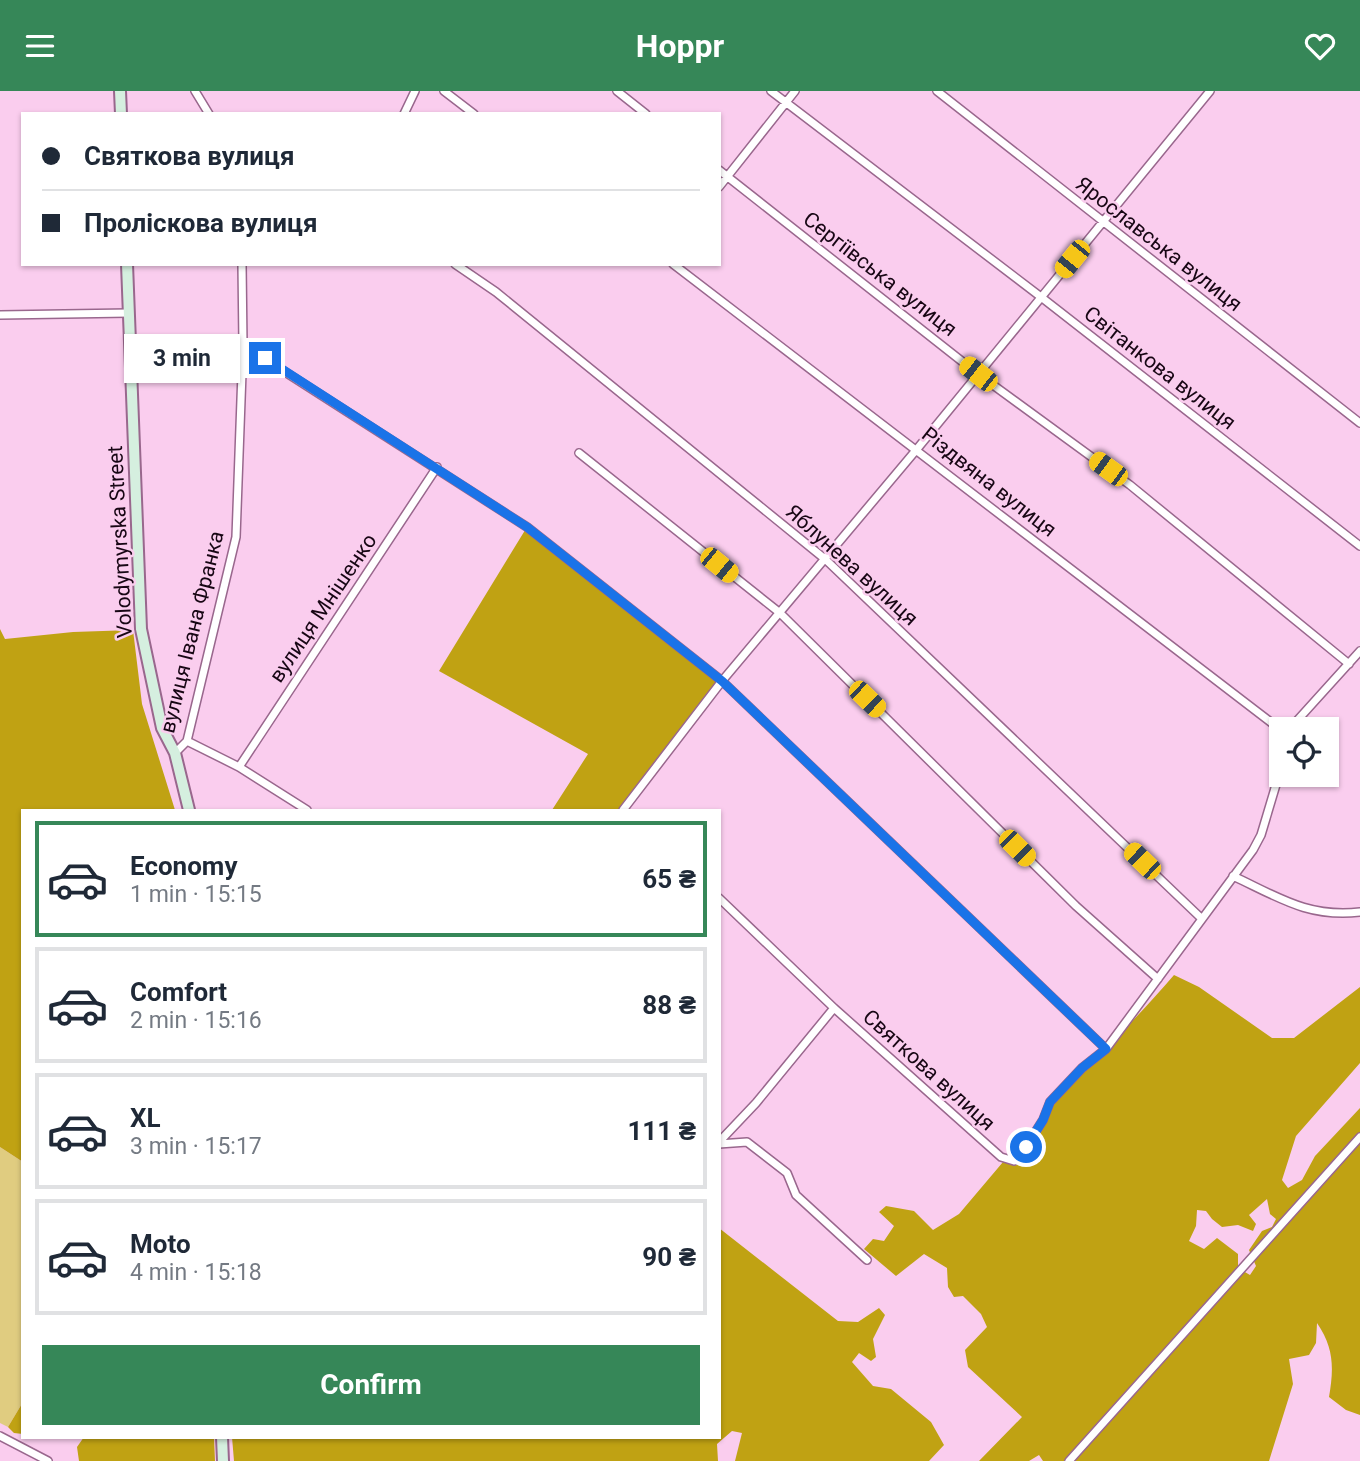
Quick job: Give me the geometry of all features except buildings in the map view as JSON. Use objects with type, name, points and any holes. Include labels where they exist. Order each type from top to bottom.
[{"type":"main road","points":[[120,91],[121,112]]},
{"type":"main road","name":"Volodymyrska Street","points":[[127,266],[141,629],[162,728],[175,753],[189,809]]},
{"type":"main road","points":[[222,1439],[223,1461]]},
{"type":"street","points":[[195,91],[208,112]]},
{"type":"street","points":[[405,112],[415,91]]},
{"type":"street","points":[[444,91],[471,112]]},
{"type":"street","points":[[617,91],[643,112]]},
{"type":"street","name":"Світанкова вулиця","points":[[771,91],[1360,546]]},
{"type":"street","points":[[721,185],[795,91]]},
{"type":"street","name":"Ярославська вулиця","points":[[937,91],[1360,423]]},
{"type":"street","points":[[946,98],[951,91]]},
{"type":"street","points":[[626,809],[722,681],[917,449],[1210,91]]},
{"type":"street","name":"Сергіївська вулиця","points":[[721,172],[978,374],[1130,485],[1349,664]]},
{"type":"street","name":"вулиця Івана Франка","points":[[175,753],[187,741],[236,537],[243,345],[242,266]]},
{"type":"street","name":"Яблунева вулиця","points":[[458,266],[496,292],[825,559],[1202,918]]},
{"type":"street","name":"Різдвяна вулиця","points":[[676,266],[1269,721]]},
{"type":"street","points":[[0,315],[129,313]]},
{"type":"street","points":[[243,345],[527,527],[722,681],[1106,1049]]},
{"type":"street","points":[[579,453],[780,613],[1076,907],[1158,979]]},
{"type":"street","name":"вулиця Мнішенко","points":[[239,767],[437,467]]},
{"type":"street","points":[[1300,717],[1360,651]]},
{"type":"street","points":[[187,741],[239,767],[305,809]]},
{"type":"street","name":"Святкова вулиця","points":[[721,900],[834,1008],[1001,1157],[1014,1161],[1043,1120],[1050,1102],[1082,1068],[1106,1049],[1233,876],[1261,835],[1275,787]]},
{"type":"street","points":[[1233,876],[1294,905],[1324,914],[1360,912]]},
{"type":"street","points":[[721,1141],[834,1008]]},
{"type":"street","points":[[1069,1461],[1360,1137]]},
{"type":"street","points":[[721,1143],[747,1142],[787,1173],[796,1195],[867,1260]]},
{"type":"street","points":[[0,1436],[48,1461]]},
{"type":"shaded area","points":[[527,527],[722,681],[624,809],[553,809],[588,754],[439,671]]},
{"type":"shaded area","points":[[0,629],[5,639],[73,632],[133,630],[142,704],[175,809],[21,809],[21,1161],[0,1147]]},
{"type":"shaded area","points":[[1174,975],[1199,987],[1272,1038],[1294,1038],[1360,987],[1360,1063],[1296,1136],[1282,1180],[1288,1188],[1302,1180],[1315,1156],[1360,1108],[1360,1415],[1346,1410],[1329,1397],[1332,1377],[1330,1350],[1317,1323],[1316,1343],[1309,1355],[1289,1359],[1293,1384],[1269,1461],[1043,1461],[1039,1455],[1029,1461],[979,1461],[1022,1417],[968,1367],[965,1350],[987,1327],[981,1314],[963,1296],[954,1297],[948,1287],[947,1268],[924,1254],[896,1276],[864,1249],[873,1239],[884,1241],[894,1226],[879,1212],[886,1206],[914,1211],[933,1230],[959,1214],[1003,1162],[1041,1146],[1040,1118]],"holes":[[[1267,1199],[1270,1214],[1276,1219],[1272,1227],[1262,1231],[1249,1250],[1256,1266],[1250,1275],[1238,1268],[1238,1254],[1217,1238],[1204,1249],[1189,1241],[1196,1226],[1197,1210],[1206,1211],[1222,1227],[1238,1225],[1253,1231],[1256,1224],[1249,1215]]]},
{"type":"shaded area","points":[[0,1147],[21,1161],[21,1405],[8,1427],[0,1423]]},
{"type":"shaded area","points":[[721,1230],[838,1321],[858,1322],[879,1308],[885,1315],[873,1339],[876,1357],[871,1361],[859,1353],[852,1362],[873,1386],[891,1389],[931,1422],[944,1445],[929,1461],[735,1461],[742,1433],[732,1431],[717,1444],[718,1461],[234,1461],[232,1439],[721,1439]]},
{"type":"shaded area","points":[[21,1405],[21,1434],[14,1433],[8,1427]]},
{"type":"shaded area","points":[[83,1439],[214,1439],[215,1461],[79,1461],[77,1447]]},
{"type":"route","points":[[265,358],[527,527],[722,681],[1106,1049],[1082,1068],[1050,1102],[1043,1120],[1026,1147]]}]
